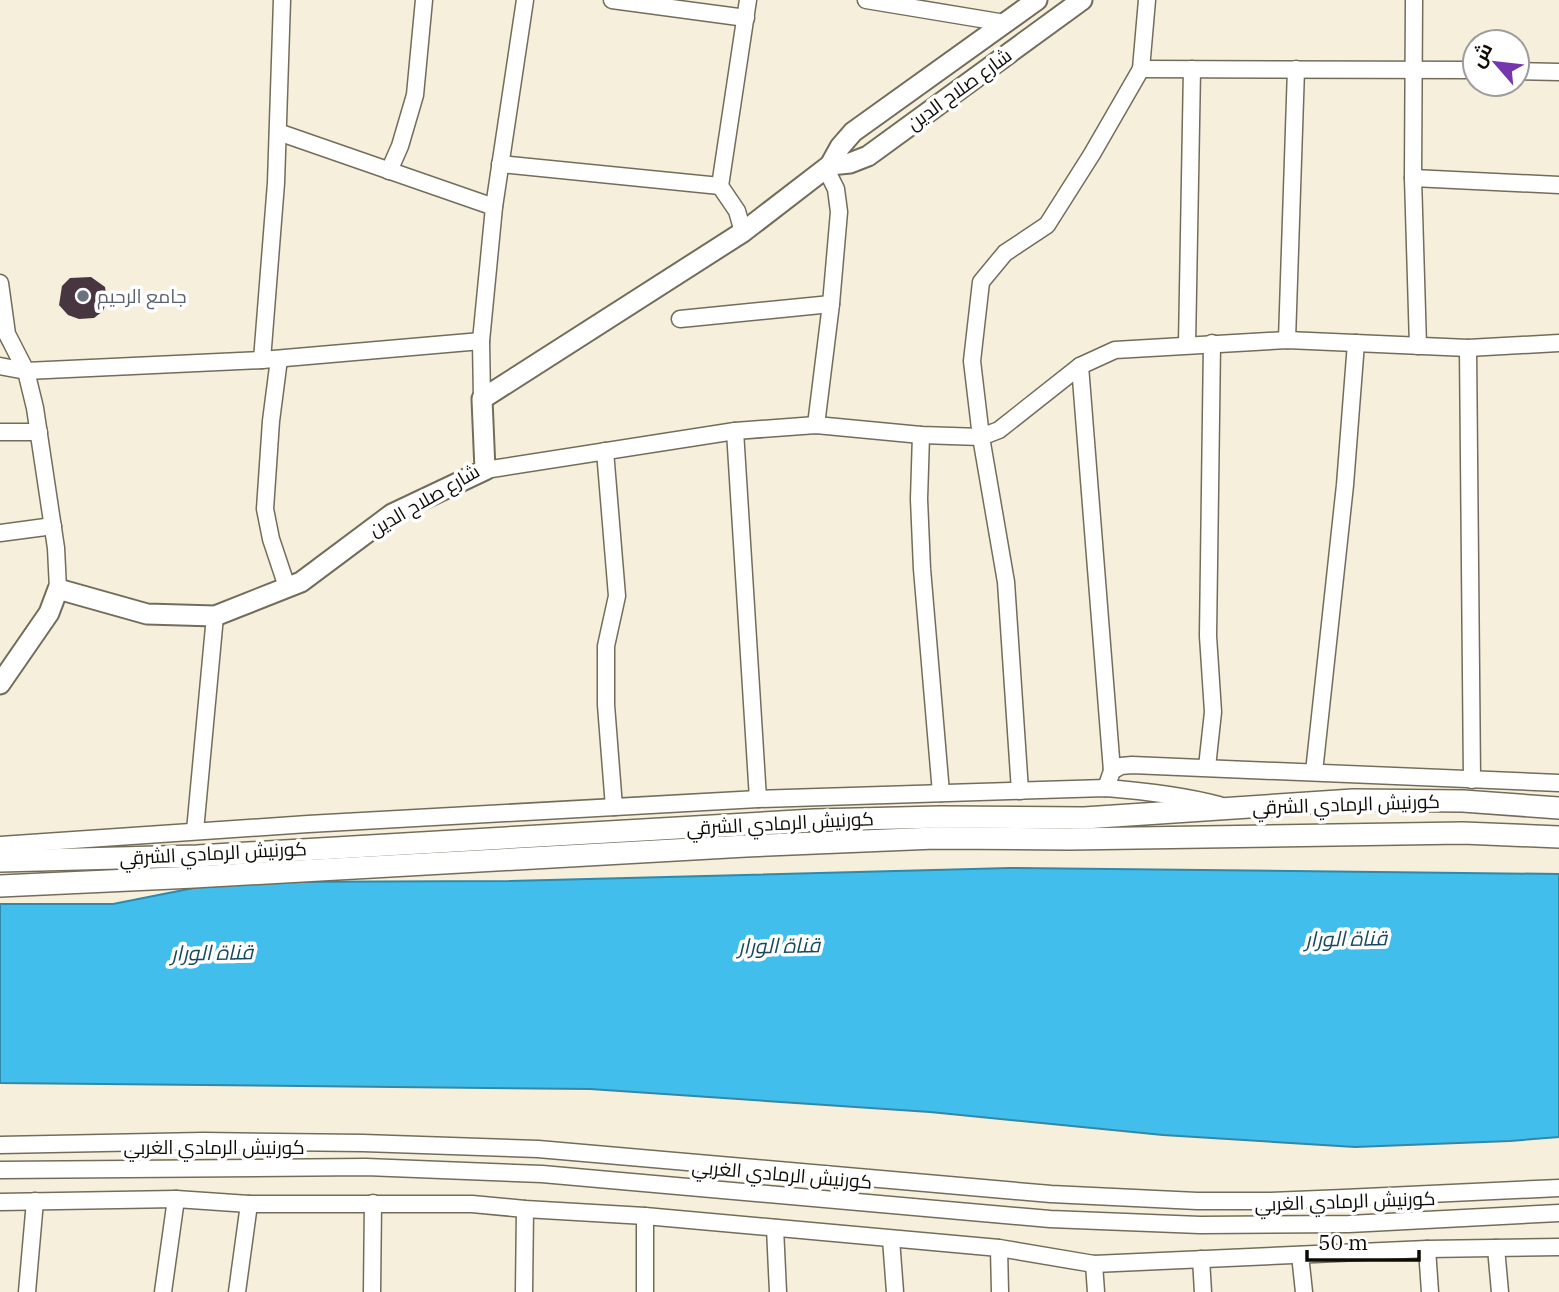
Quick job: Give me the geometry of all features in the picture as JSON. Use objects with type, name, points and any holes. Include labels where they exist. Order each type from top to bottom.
[{"type":"main road","name":"كورنيش الرمادي الشرقي","points":[[0,861],[197,856],[814,820],[1084,818],[1353,800],[1463,801],[1559,808]]},
{"type":"main road","points":[[1463,801],[1463,833]]},
{"type":"main road","name":"كورنيش الرمادي الشرقي","points":[[0,886],[935,838],[1069,839],[1463,833],[1559,837]]},
{"type":"street","points":[[262,360],[276,183],[282,0]]},
{"type":"street","points":[[389,171],[415,95],[424,0]]},
{"type":"street","points":[[482,399],[481,341],[494,207],[525,0]]},
{"type":"street","points":[[612,0],[746,18]]},
{"type":"street","points":[[743,232],[737,211],[720,186],[747,0]]},
{"type":"street","points":[[866,0],[1005,23]]},
{"type":"street","name":"شارع صلاح الدين","points":[[58,589],[147,614],[215,616],[300,582],[392,514],[485,470],[482,399],[743,232],[828,167],[853,132],[1037,0]]},
{"type":"street","name":"شارع صلاح الدين","points":[[828,167],[868,156],[1082,0]]},
{"type":"street","points":[[1020,792],[1006,582],[981,437],[972,361],[981,282],[1005,253],[1046,225],[1092,154],[1142,69],[1147,0]]},
{"type":"street","points":[[1414,0],[1413,178],[1418,346]]},
{"type":"street","points":[[1142,69],[1461,70]]},
{"type":"street","points":[[1187,345],[1192,69]]},
{"type":"street","points":[[1287,340],[1296,69]]},
{"type":"street","points":[[1531,71],[1559,72]]},
{"type":"street","points":[[278,132],[494,207]]},
{"type":"street","points":[[500,164],[720,186]]},
{"type":"street","points":[[816,425],[839,212],[836,189],[828,167]]},
{"type":"street","points":[[1413,178],[1559,185]]},
{"type":"street","points":[[0,283],[7,334],[26,371],[35,408],[56,548],[58,589],[49,613],[0,684]]},
{"type":"street","points":[[680,319],[831,304]]},
{"type":"street","points":[[485,470],[735,431],[816,425],[921,435],[981,437],[999,430],[1080,366],[1115,350],[1287,340],[1468,348],[1559,342]]},
{"type":"street","points":[[0,366],[26,371],[262,360],[481,341]]},
{"type":"street","points":[[1207,767],[1213,712],[1208,636],[1212,343]]},
{"type":"street","points":[[1314,772],[1345,485],[1356,343]]},
{"type":"street","points":[[1468,348],[1472,780]]},
{"type":"street","points":[[279,359],[271,421],[265,509],[271,539],[287,587]]},
{"type":"street","points":[[1080,366],[1112,771],[1106,788]]},
{"type":"street","points":[[735,431],[758,799]]},
{"type":"street","points":[[0,432],[39,432]]},
{"type":"street","points":[[921,435],[919,499],[922,569],[941,793]]},
{"type":"street","points":[[605,452],[617,596],[606,646],[606,705],[614,807]]},
{"type":"street","points":[[0,533],[53,526]]},
{"type":"street","points":[[195,831],[215,616]]},
{"type":"street","points":[[1112,771],[1121,766],[1132,765],[1207,767],[1559,783]]},
{"type":"street","points":[[0,845],[195,831],[758,799],[941,793],[1106,788],[1150,791],[1228,807]]},
{"type":"street","name":"كورنيش الرمادي الغربي","points":[[0,1145],[204,1141],[538,1149],[929,1184],[1088,1196],[1222,1201],[1332,1199],[1559,1188]]},
{"type":"street","name":"كورنيش الرمادي الغربي","points":[[0,1170],[366,1167],[542,1174],[1050,1219],[1200,1226],[1349,1224],[1559,1213]]},
{"type":"street","points":[[927,1208],[929,1184]]},
{"type":"street","points":[[163,1292],[176,1199]]},
{"type":"street","points":[[0,1202],[176,1199],[250,1203],[472,1204],[645,1216],[999,1248],[1094,1264],[1559,1247]]},
{"type":"street","points":[[27,1292],[36,1200]]},
{"type":"street","points":[[237,1292],[250,1203]]},
{"type":"street","points":[[372,1292],[373,1203]]},
{"type":"street","points":[[524,1292],[526,1209]]},
{"type":"street","points":[[645,1216],[645,1292]]},
{"type":"street","points":[[775,1227],[778,1292]]},
{"type":"street","points":[[891,1239],[895,1292]]},
{"type":"street","points":[[999,1248],[1000,1292]]},
{"type":"street","points":[[1496,1248],[1500,1292]]},
{"type":"street","points":[[1427,1250],[1430,1292]]},
{"type":"street","points":[[1300,1255],[1304,1292]]},
{"type":"street","points":[[1200,1259],[1203,1292]]},
{"type":"street","points":[[1094,1264],[1096,1292]]},
{"type":"water","name":"قناة الورار","points":[[1010,868],[1559,874],[1559,1137],[1355,1147],[1163,1135],[930,1112],[590,1089],[0,1083],[0,904],[113,904],[224,882],[510,881]]},
{"type":"building","name":"جامع الرحيم","points":[[91,277],[105,287],[107,300],[103,311],[94,318],[79,319],[68,315],[59,305],[62,286],[70,278]]},
{"type":"place","name":"جامع الرحيم","points":[[83,296]]}]
